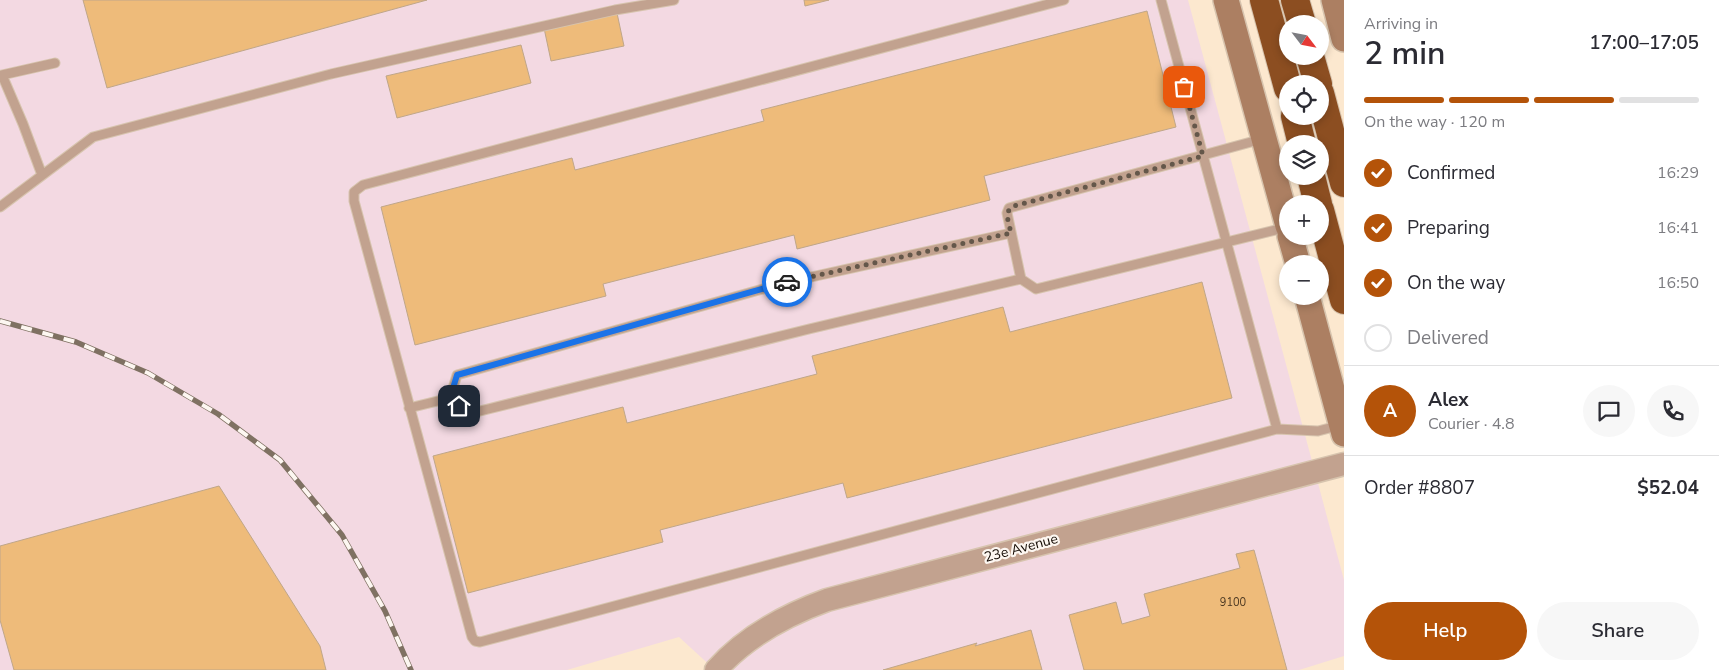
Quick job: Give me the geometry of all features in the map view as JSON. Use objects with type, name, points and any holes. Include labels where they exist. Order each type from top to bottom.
[{"type":"highway","points":[[1264,0],[1284,75]]},
{"type":"highway","points":[[1295,0],[1299,15]]},
{"type":"highway","points":[[1329,125],[1344,183]]},
{"type":"highway","points":[[1329,244],[1344,300]]},
{"type":"main road","points":[[1226,0],[1279,195]]},
{"type":"main road","points":[[1334,0],[1344,39]]},
{"type":"main road","points":[[1309,305],[1343,429]]},
{"type":"street","name":"23e Avenue","points":[[716,670],[734,653],[777,622],[827,600],[1344,464]]},
{"type":"lane","points":[[0,207],[93,137],[341,71],[615,10],[674,0]]},
{"type":"lane","points":[[1064,0],[363,185],[354,192],[354,201],[472,637],[475,641],[480,642],[1277,429],[1318,431],[1343,429]]},
{"type":"lane","points":[[1161,0],[1277,429]]},
{"type":"lane","points":[[42,175],[23,124],[1,75],[55,63]]},
{"type":"lane","points":[[1264,138],[1014,206],[1009,208],[1007,212],[1021,279],[1036,289],[1279,229]]},
{"type":"lane","points":[[450,398],[457,375],[784,283],[1011,233]]},
{"type":"lane","points":[[450,398],[468,414],[799,331],[1021,279]]},
{"type":"lane","points":[[409,408],[450,398]]},
{"type":"shaded area","points":[[0,0],[1188,0],[1344,580],[1344,656],[1299,670],[715,670],[679,637],[567,670],[0,670]]},
{"type":"building","points":[[83,0],[427,0],[107,88]]},
{"type":"building","points":[[804,0],[829,0],[805,6]]},
{"type":"building","points":[[1147,11],[1176,127],[984,176],[990,200],[797,249],[794,235],[603,284],[606,296],[415,345],[381,207],[572,158],[575,170],[764,121],[761,110]]},
{"type":"building","points":[[617,13],[624,46],[551,61],[544,28]]},
{"type":"building","points":[[521,45],[531,83],[397,118],[386,76]]},
{"type":"building","points":[[1202,282],[1232,398],[847,498],[843,483],[660,530],[663,542],[468,593],[433,456],[623,407],[627,423],[817,374],[812,356],[1003,307],[1010,332]]},
{"type":"building","points":[[219,486],[320,646],[326,670],[14,670],[0,620],[0,546]]},
{"type":"building","points":[[1254,550],[1287,670],[1084,670],[1069,615],[1116,602],[1122,624],[1150,616],[1144,594],[1240,568],[1236,554]]},
{"type":"building","points":[[1031,630],[1042,670],[883,670],[977,643],[975,646]]},
{"type":"railway","points":[[0,321],[76,342],[148,373],[218,414],[280,460],[342,535],[385,611],[411,670]]},
{"type":"way so far","points":[[787,282],[1011,233],[1007,212],[1009,208],[1203,156],[1184,87]]},
{"type":"route","points":[[459,406],[450,398],[457,375],[787,282]]}]
